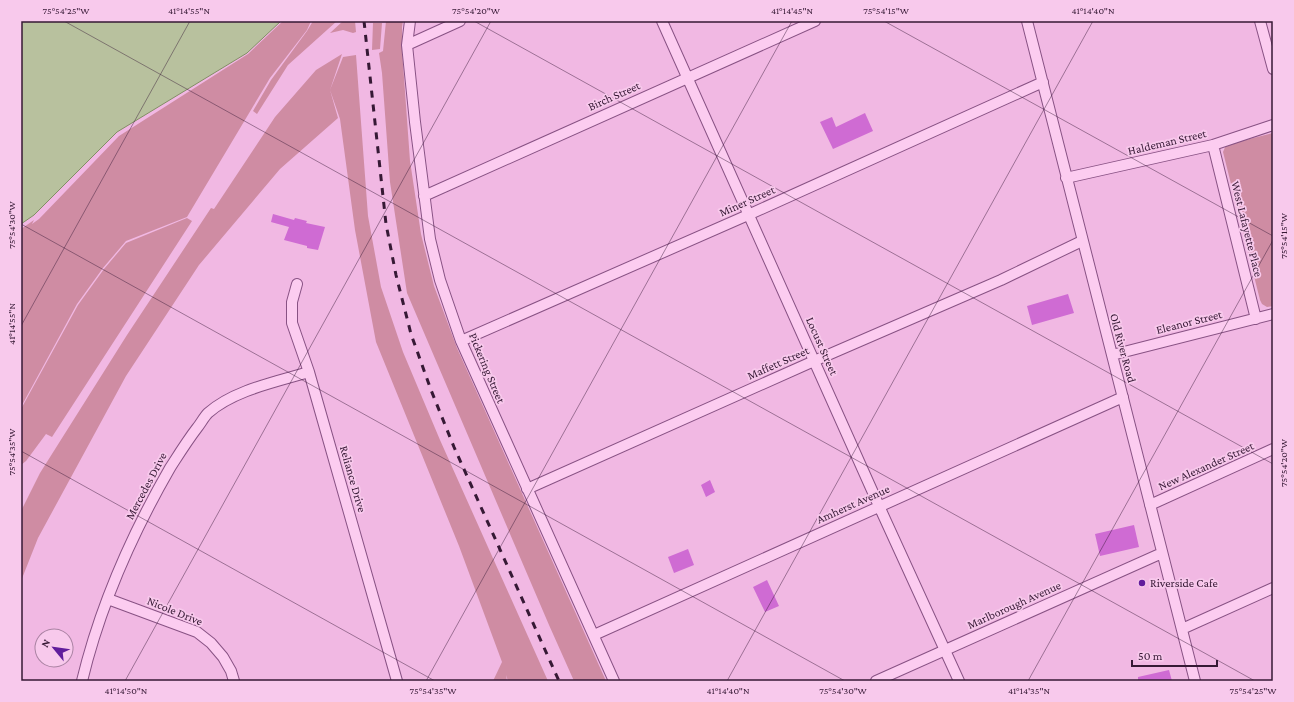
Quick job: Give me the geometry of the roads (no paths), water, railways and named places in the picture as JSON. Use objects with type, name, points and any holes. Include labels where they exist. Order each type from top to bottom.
[{"type":"street","name":"Pickering Street","points":[[410,21],[408,44],[415,122],[430,239],[440,280],[461,341],[614,681]]},
{"type":"street","points":[[408,44],[460,21]]},
{"type":"street","name":"Locust Street","points":[[662,21],[958,681]]},
{"type":"street","name":"Birch Street","points":[[424,196],[815,21]]},
{"type":"street","name":"Old River Road","points":[[1027,21],[1195,681]]},
{"type":"street","points":[[1260,21],[1273,69]]},
{"type":"street","name":"Miner Street","points":[[461,341],[748,215],[1043,82]]},
{"type":"street","name":"Haldeman Street","points":[[1066,178],[1213,145],[1273,125]]},
{"type":"street","name":"West Lafayette Place","points":[[1213,145],[1256,319]]},
{"type":"street","name":"Maffett Street","points":[[527,489],[814,361],[1001,280],[1082,241]]},
{"type":"street","name":"Reliance Drive","points":[[297,284],[292,302],[292,323],[309,372],[397,681]]},
{"type":"street","name":"Eleanor Street","points":[[1112,355],[1273,314]]},
{"type":"street","name":"Mercedes Drive","points":[[82,681],[108,599],[128,549],[152,500],[182,448],[208,414],[236,395],[309,372]]},
{"type":"street","name":"Amherst Avenue","points":[[594,635],[1123,397]]},
{"type":"street","name":"New Alexander Street","points":[[1150,505],[1273,450]]},
{"type":"street","name":"Marlborough Avenue","points":[[876,681],[1162,553]]},
{"type":"street","points":[[1182,629],[1273,588]]},
{"type":"street","name":"Nicole Drive","points":[[108,599],[197,632],[211,643],[222,657],[231,671],[234,681]]},
{"type":"railway","points":[[364,21],[386,224],[396,275],[411,334],[431,390],[454,447],[559,681]]},
{"type":"place","name":"Riverside Cafe","points":[[1142,583]]}]
